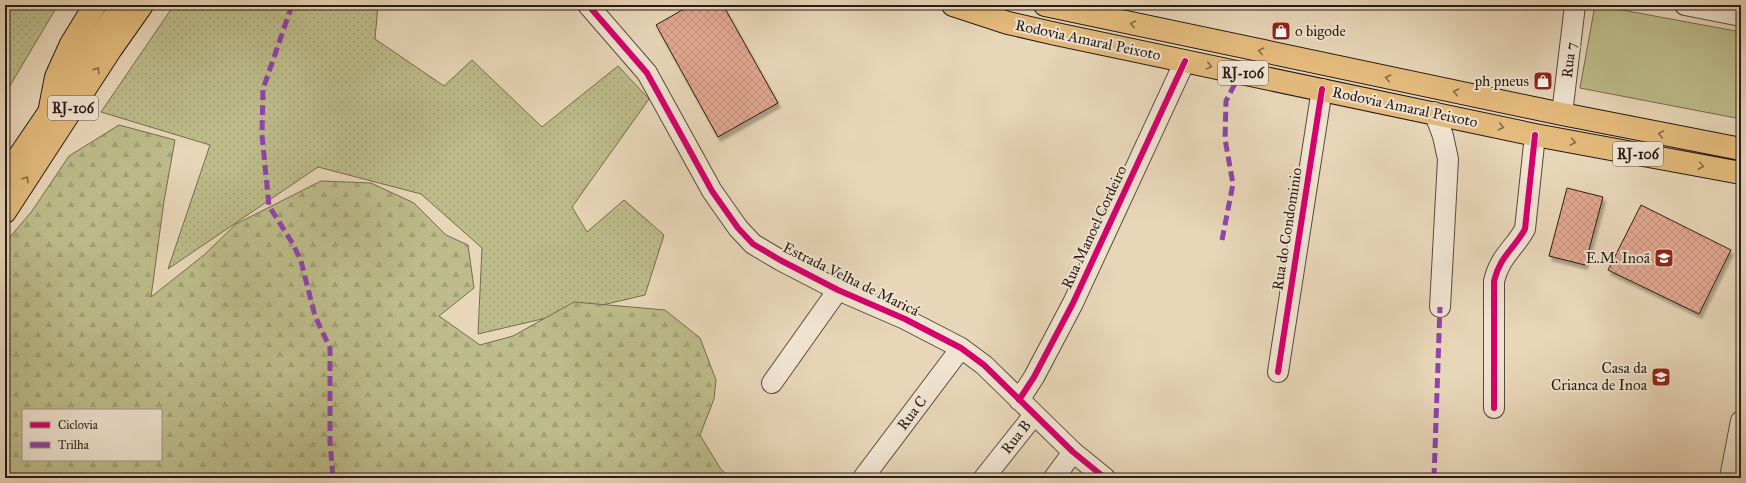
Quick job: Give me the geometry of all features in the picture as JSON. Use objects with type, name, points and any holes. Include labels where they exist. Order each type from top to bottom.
[{"type":"main road","points":[[48,115],[59,70],[71,44],[95,5]]},
{"type":"main road","name":"RJ-106","points":[[5,177],[122,5]]},
{"type":"main road","name":"RJ-106","points":[[5,212],[111,49],[142,5]]},
{"type":"main road","name":"Rodovia Amaral Peixoto","points":[[953,5],[1008,23],[1535,134],[1741,173]]},
{"type":"main road","name":"Rodovia Amaral Peixoto","points":[[1044,5],[1562,114],[1741,149]]},
{"type":"street","name":"Estrada Velha de Maricá","points":[[588,5],[647,74],[712,191],[738,228],[753,244],[780,260],[838,290],[906,319],[961,348],[984,366],[1073,452],[1104,478]]},
{"type":"street","name":"Rua 7","points":[[1562,114],[1575,5]]},
{"type":"street","points":[[1685,5],[1741,16]]},
{"type":"street","name":"Rua Manoel Cordeiro","points":[[1019,400],[1034,377],[1074,303],[1185,60]]},
{"type":"street","name":"Rua do Condominio","points":[[1278,372],[1322,89]]},
{"type":"street","points":[[1434,112],[1443,136],[1448,159],[1440,307]]},
{"type":"street","points":[[1494,408],[1494,281],[1498,267],[1504,256],[1520,238],[1525,229],[1535,134]]},
{"type":"street","points":[[772,383],[838,290]]},
{"type":"street","name":"Rua C","points":[[863,478],[961,348]]},
{"type":"street","name":"Rua B","points":[[984,478],[1034,415]]},
{"type":"street","points":[[1730,478],[1741,421]]},
{"type":"street","points":[[1054,478],[1073,452]]},
{"type":"green space","points":[[5,5],[58,5],[5,94]]},
{"type":"green space","points":[[174,5],[378,5],[375,39],[444,86],[472,60],[542,127],[618,66],[649,99],[572,207],[587,232],[624,200],[664,235],[645,295],[478,334],[482,248],[421,194],[318,167],[168,269],[210,145],[101,112]]},
{"type":"green space","points":[[1595,5],[1741,32],[1741,119],[1580,88]]},
{"type":"green space","points":[[119,125],[175,140],[164,201],[151,297],[204,255],[236,224],[321,181],[371,183],[414,203],[446,235],[468,245],[474,288],[439,316],[480,345],[513,336],[574,302],[665,310],[700,338],[716,380],[714,399],[700,435],[720,468],[730,478],[5,478],[5,243],[32,211],[69,156]]},
{"type":"building","points":[[691,5],[723,5],[778,103],[718,137],[656,25]]},
{"type":"building","points":[[1567,188],[1603,197],[1585,265],[1549,256]]},
{"type":"building","points":[[1641,205],[1731,250],[1699,314],[1608,270]]},
{"type":"marked path","points":[[292,5],[263,89],[262,135],[269,206],[293,244],[301,261],[315,316],[330,348],[330,442],[333,478]]},
{"type":"marked path","points":[[1222,240],[1233,184],[1225,139],[1226,101],[1241,72]]},
{"type":"marked path","points":[[1434,478],[1440,307]]},
{"type":"cycle path","points":[[588,5],[647,73],[712,191],[738,228],[753,244],[780,260],[838,290],[905,319],[961,348],[984,365],[1073,452],[1105,478]]},
{"type":"cycle path","points":[[1019,400],[1034,377],[1073,303],[1185,61]]},
{"type":"cycle path","points":[[1278,372],[1322,89]]},
{"type":"cycle path","points":[[1494,408],[1494,281],[1500,265],[1525,229],[1535,135]]},
{"type":"place","name":"o bigode","points":[[1281,31]]},
{"type":"place","name":"ph pneus","points":[[1543,81]]},
{"type":"place","name":"E.M. Inoã","points":[[1664,258]]},
{"type":"place","name":"Casa da Crianca de Inoa","points":[[1661,377]]}]
